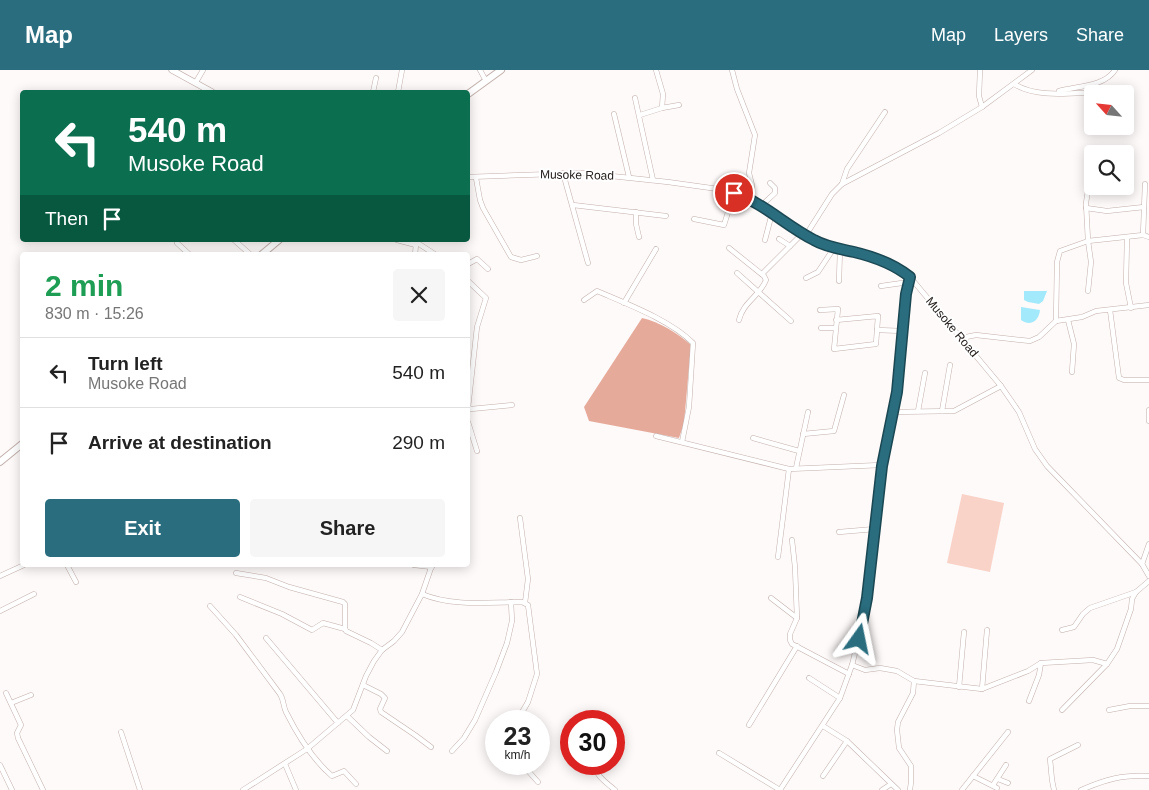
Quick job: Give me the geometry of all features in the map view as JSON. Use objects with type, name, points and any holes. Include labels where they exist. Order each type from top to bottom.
[{"type":"main road","points":[[470,92],[501,70]]},
{"type":"main road","points":[[264,252],[276,242]]},
{"type":"main road","points":[[0,462],[20,446]]},
{"type":"street","points":[[172,70],[209,90]]},
{"type":"street","points":[[196,82],[203,70]]},
{"type":"street","points":[[398,90],[402,70]]},
{"type":"street","points":[[480,70],[486,80]]},
{"type":"street","points":[[656,70],[663,94],[662,108]]},
{"type":"street","points":[[732,70],[739,96],[755,135],[749,174],[752,190],[750,200]]},
{"type":"street","points":[[980,70],[979,96],[982,107]]},
{"type":"street","points":[[1022,70],[1025,76]]},
{"type":"street","points":[[762,274],[804,234],[832,194],[842,184],[939,133],[982,107],[1032,70]]},
{"type":"street","points":[[1055,92],[1106,79],[1115,70]]},
{"type":"street","points":[[373,90],[376,78]]},
{"type":"street","points":[[1014,84],[1030,92],[1084,92]]},
{"type":"street","points":[[635,98],[654,180]]},
{"type":"street","points":[[640,115],[679,105]]},
{"type":"street","points":[[842,184],[847,169],[885,112]]},
{"type":"street","points":[[614,114],[629,177]]},
{"type":"street","points":[[563,173],[588,263]]},
{"type":"street","name":"Musoke Road","points":[[470,177],[563,173],[629,177],[725,190],[761,206],[814,240],[834,248],[882,260],[901,270],[1001,386],[1019,412],[1035,449],[1047,466],[1142,564],[1149,576]]},
{"type":"street","points":[[476,178],[483,208],[511,257],[521,260],[537,256]]},
{"type":"street","points":[[761,206],[775,193],[775,188],[770,183]]},
{"type":"street","points":[[1143,235],[1145,184]]},
{"type":"street","points":[[694,219],[724,226],[734,193]]},
{"type":"street","points":[[1088,195],[1086,208],[1091,262],[1088,291]]},
{"type":"street","points":[[573,205],[666,216]]},
{"type":"street","points":[[1086,208],[1107,211],[1144,207]]},
{"type":"street","points":[[636,212],[639,237]]},
{"type":"street","points":[[766,240],[772,213]]},
{"type":"street","points":[[1056,321],[1057,262],[1060,251],[1088,241],[1143,235],[1149,238]]},
{"type":"street","points":[[1127,238],[1126,283],[1131,308]]},
{"type":"street","points":[[779,239],[790,246]]},
{"type":"street","points":[[236,242],[248,252]]},
{"type":"street","points":[[416,242],[431,252]]},
{"type":"street","points":[[177,243],[187,252]]},
{"type":"street","points":[[730,248],[762,274],[765,282],[744,307],[739,320]]},
{"type":"street","points":[[806,278],[818,272],[834,248]]},
{"type":"street","points":[[624,303],[656,249]]},
{"type":"street","points":[[839,281],[840,249]]},
{"type":"street","points":[[470,263],[477,258],[488,269]]},
{"type":"street","points":[[737,273],[791,322]]},
{"type":"street","points":[[719,753],[780,790],[840,698],[849,674],[862,626],[867,598],[882,466],[899,373],[906,294],[910,280],[881,286]]},
{"type":"street","points":[[470,283],[486,298],[477,327],[470,390]]},
{"type":"street","points":[[584,300],[597,291],[664,323],[693,343],[689,407],[682,442]]},
{"type":"street","points":[[961,338],[976,336],[1030,341],[1039,337],[1056,321],[1068,320],[1096,311],[1149,305]]},
{"type":"street","points":[[820,310],[838,309],[836,320],[835,328],[834,349],[876,344],[878,316],[836,320]]},
{"type":"street","points":[[1110,310],[1119,378],[1124,380],[1149,380]]},
{"type":"street","points":[[1068,320],[1074,344],[1072,372]]},
{"type":"street","points":[[821,328],[835,328]]},
{"type":"street","points":[[877,330],[902,331]]},
{"type":"street","points":[[942,412],[950,365]]},
{"type":"street","points":[[918,412],[925,374]]},
{"type":"street","points":[[893,412],[954,411],[1001,386]]},
{"type":"street","points":[[803,434],[834,431],[844,395]]},
{"type":"street","points":[[470,408],[512,405]]},
{"type":"street","points":[[1149,410],[1149,421]]},
{"type":"street","points":[[796,468],[808,412]]},
{"type":"street","points":[[470,428],[477,451]]},
{"type":"street","points":[[656,436],[789,469],[882,466]]},
{"type":"street","points":[[753,438],[799,451]]},
{"type":"street","points":[[778,557],[789,469]]},
{"type":"street","points":[[520,518],[528,579],[525,603],[528,606],[537,674],[523,710]]},
{"type":"street","points":[[839,532],[875,529]]},
{"type":"street","points":[[792,540],[797,618],[790,634],[790,640],[797,646],[849,674]]},
{"type":"street","points":[[1142,564],[1149,544]]},
{"type":"street","points":[[0,576],[20,567]]},
{"type":"street","points":[[68,567],[76,582]]},
{"type":"street","points":[[243,790],[307,749],[353,710],[370,668],[382,650],[399,636],[422,594],[432,567]]},
{"type":"street","points":[[236,573],[266,578],[289,587],[343,602],[345,606],[345,629]]},
{"type":"street","points":[[1062,630],[1074,627],[1090,608],[1136,592],[1149,581]]},
{"type":"street","points":[[1062,710],[1107,664],[1117,649],[1136,592]]},
{"type":"street","points":[[0,610],[34,594]]},
{"type":"street","points":[[422,594],[448,601],[525,603]]},
{"type":"street","points":[[240,597],[282,614],[312,630],[323,623],[345,629],[382,650]]},
{"type":"street","points":[[771,598],[797,618]]},
{"type":"street","points":[[452,751],[464,738],[475,720],[496,672],[509,636],[512,621],[511,602]]},
{"type":"street","points":[[210,606],[236,634],[284,699],[285,709],[307,749],[332,776],[344,771],[356,784]]},
{"type":"street","points":[[982,689],[987,630]]},
{"type":"street","points":[[959,687],[964,632]]},
{"type":"street","points":[[266,638],[338,723]]},
{"type":"street","points":[[749,725],[797,646]]},
{"type":"street","points":[[852,665],[865,670],[880,668],[897,671],[914,681],[982,689],[1028,671],[1041,663],[1093,660],[1107,664]]},
{"type":"street","points":[[1029,701],[1039,675],[1041,663]]},
{"type":"street","points":[[809,678],[840,698]]},
{"type":"street","points":[[910,790],[910,766],[899,748],[897,730],[898,722],[913,693],[914,681]]},
{"type":"street","points":[[363,686],[381,694],[385,698],[380,709],[381,712],[431,747]]},
{"type":"street","points":[[6,693],[21,725],[17,734],[18,738],[43,790]]},
{"type":"street","points":[[11,703],[31,695]]},
{"type":"street","points":[[1109,710],[1130,706],[1149,706]]},
{"type":"street","points":[[347,716],[387,751]]},
{"type":"street","points":[[823,726],[847,742],[898,790]]},
{"type":"street","points":[[121,732],[140,790]]},
{"type":"street","points":[[962,790],[1008,732]]},
{"type":"street","points":[[823,776],[847,742]]},
{"type":"street","points":[[1054,790],[1050,759],[1078,746]]},
{"type":"street","points":[[284,764],[296,790]]},
{"type":"street","points":[[0,765],[12,790]]},
{"type":"street","points":[[973,776],[995,786],[1006,765]]},
{"type":"street","points":[[532,775],[538,782]]},
{"type":"street","points":[[598,775],[615,790]]},
{"type":"street","points":[[1081,790],[1106,779],[1123,776],[1149,776]]},
{"type":"street","points":[[998,778],[1008,783]]},
{"type":"street","points":[[882,790],[891,784]]},
{"type":"shaded area","points":[[642,318],[668,328],[691,345],[684,423],[679,438],[589,421],[584,407]]},
{"type":"shaded area","points":[[962,494],[1004,503],[990,572],[947,563]]},
{"type":"water","points":[[1024,291],[1047,291],[1043,301],[1039,304],[1024,300]]},
{"type":"water","points":[[1021,307],[1040,310],[1034,322],[1028,323],[1021,320]]},
{"type":"route","points":[[734,193],[750,200],[814,240],[834,248],[882,260],[910,277],[906,294],[897,392],[882,466],[867,598],[859,639]]}]
